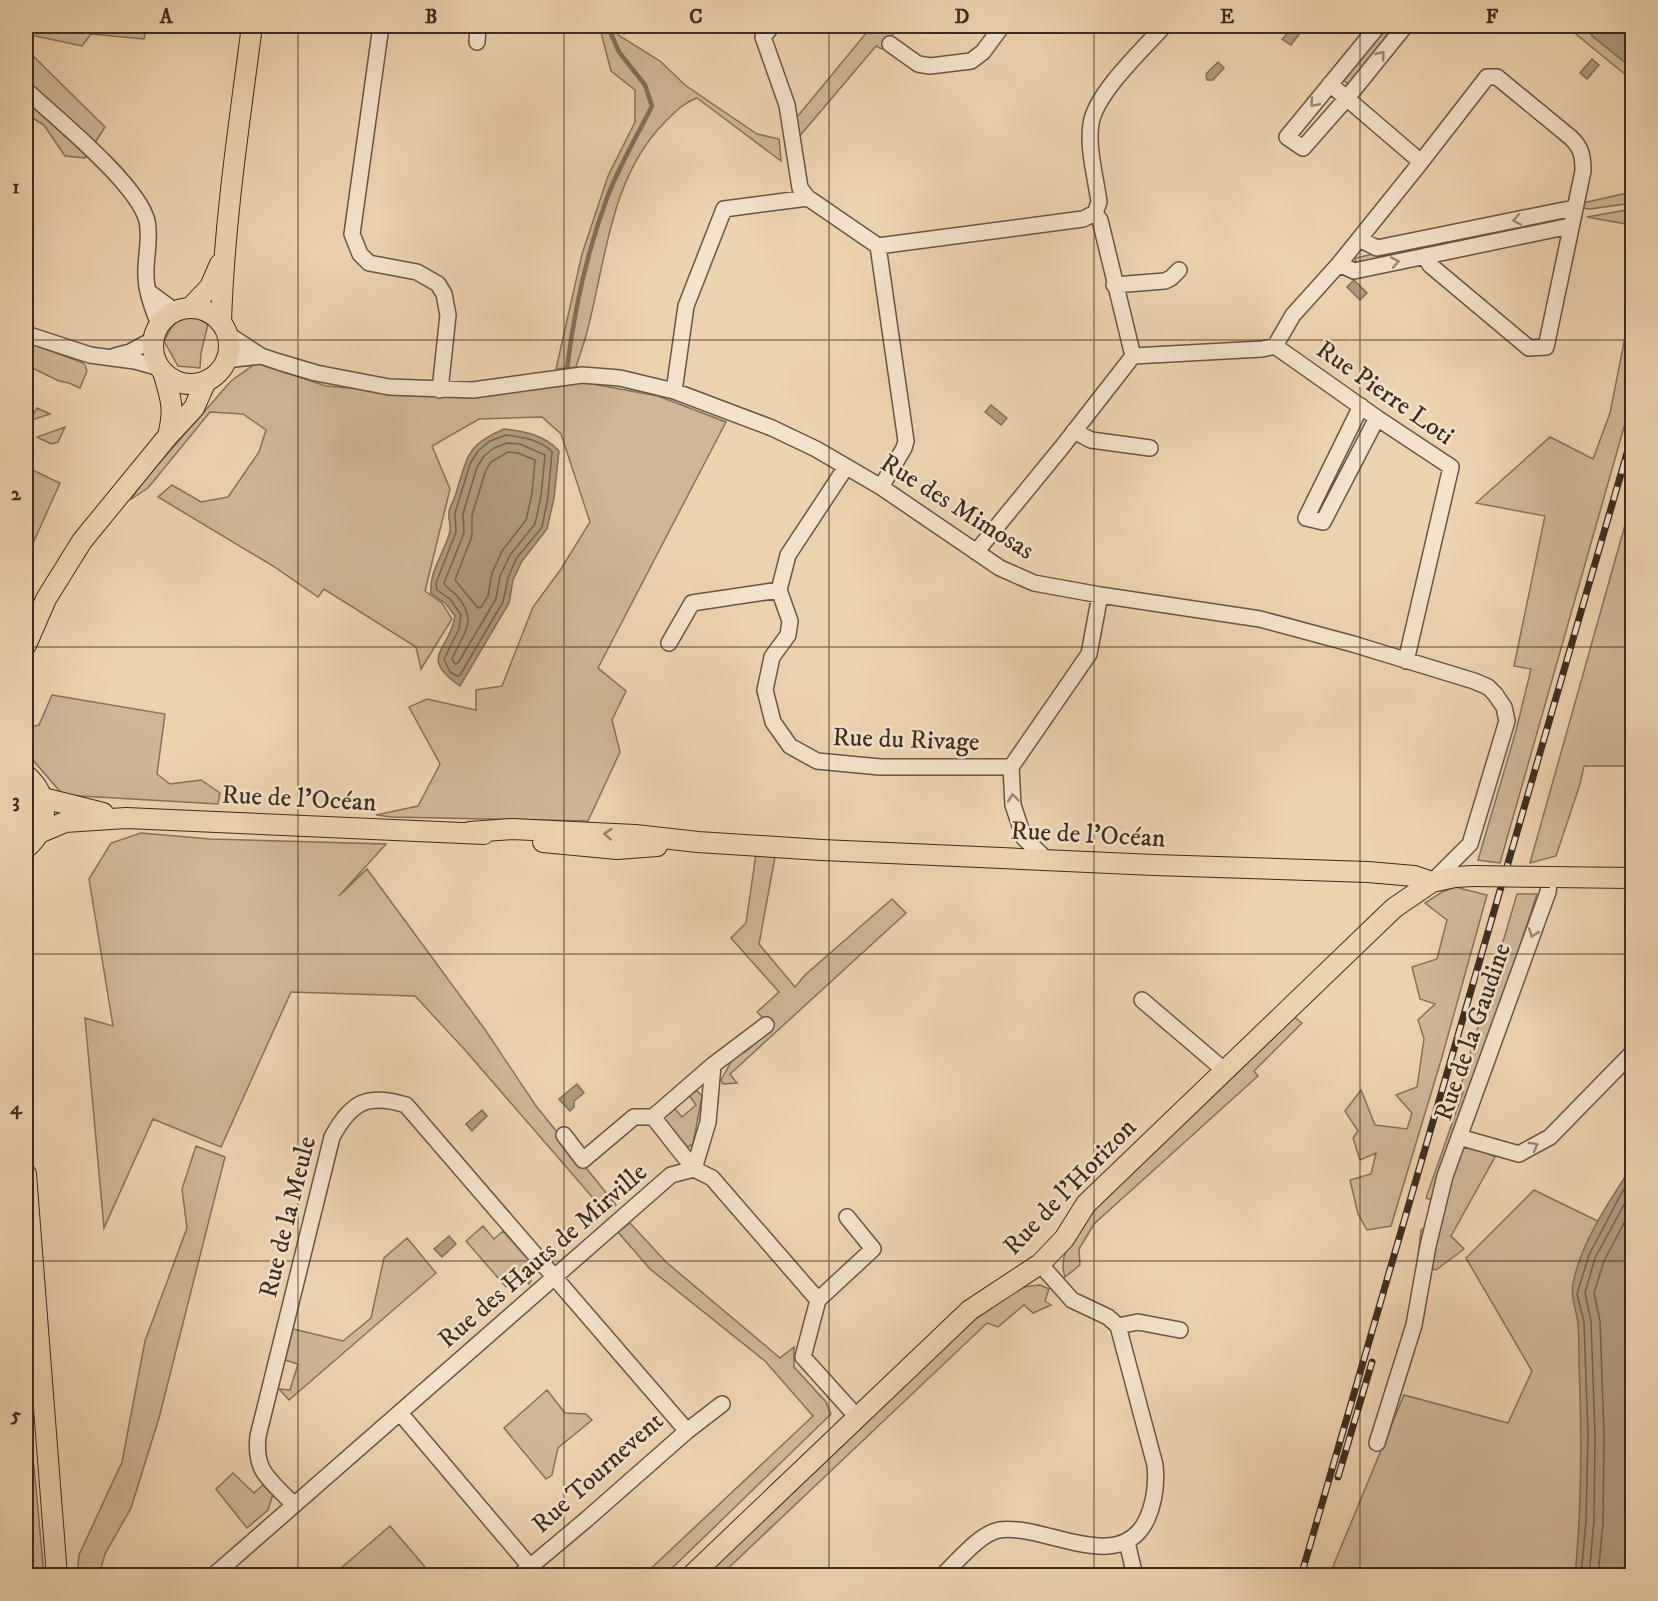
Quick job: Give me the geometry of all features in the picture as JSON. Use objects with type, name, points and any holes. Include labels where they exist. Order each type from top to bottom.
[{"type":"main road","points":[[162,370],[172,379],[195,384],[214,376],[226,360],[228,349],[224,328],[225,251],[235,149],[252,26]]},
{"type":"main road","points":[[168,436],[173,416],[172,402],[162,370],[154,355],[157,332],[210,287],[225,251]]},
{"type":"main road","points":[[183,310],[210,314],[224,328]]},
{"type":"main road","points":[[26,645],[46,599],[82,541],[168,436],[194,408],[206,381]]},
{"type":"main road","points":[[26,775],[37,786],[43,798],[45,810],[44,822],[39,833],[26,848]]},
{"type":"main road","name":"Rue de l'Océan","points":[[43,798],[62,805],[126,818]]},
{"type":"main road","name":"Rue de l'Océan","points":[[39,833],[65,822],[126,818],[470,832],[580,847],[617,849],[698,842],[1047,860],[1368,872],[1414,876],[1432,882],[1473,876],[1632,878]]},
{"type":"main road","name":"Rue de l'Horizon","points":[[691,1575],[970,1310],[1040,1264],[1064,1239],[1086,1204],[1394,908],[1432,882]]},
{"type":"main road","points":[[26,1174],[57,1575]]},
{"type":"street","points":[[381,26],[352,234],[360,254],[369,263],[417,272],[438,284],[444,294],[448,315],[440,390]]},
{"type":"street","points":[[477,42],[478,26]]},
{"type":"street","points":[[772,26],[763,37],[787,105],[800,188],[808,198],[878,246],[1083,219],[1095,213],[1099,202],[1091,124],[1097,105],[1164,26]]},
{"type":"street","points":[[890,44],[918,64],[930,66],[971,61],[983,52],[1002,26]]},
{"type":"street","points":[[1378,26],[1287,136],[1303,148],[1405,26]]},
{"type":"street","points":[[1275,346],[1293,315],[1339,264],[1487,77],[1497,77],[1580,146],[1583,158],[1583,171],[1546,347],[1529,348],[1430,265],[1425,256]]},
{"type":"street","points":[[1330,84],[1421,162]]},
{"type":"street","points":[[26,90],[108,167],[135,198],[147,222],[146,275],[157,332],[130,352],[106,358]]},
{"type":"street","points":[[674,391],[686,306],[724,209],[808,198]]},
{"type":"street","points":[[976,552],[1133,356],[1100,220],[1095,213]]},
{"type":"street","points":[[1359,239],[1377,248],[1572,216]]},
{"type":"street","points":[[1339,264],[1354,271],[1425,256],[1572,216]]},
{"type":"street","points":[[878,246],[906,441],[881,487]]},
{"type":"street","points":[[1114,285],[1165,281],[1179,270]]},
{"type":"street","points":[[149,292],[162,303],[183,310]]},
{"type":"street","name":"Rue des Mimosas","points":[[224,328],[261,356],[316,373],[389,387],[473,390],[582,375],[620,378],[674,391],[772,428],[816,449],[881,487],[1000,568],[1034,583],[1260,619],[1353,644],[1488,687],[1504,707],[1507,721],[1470,844],[1432,882]]},
{"type":"street","points":[[26,334],[70,349],[106,358],[135,361],[162,370]]},
{"type":"street","name":"Rue Pierre Loti","points":[[1133,356],[1262,349],[1275,346],[1451,467],[1406,661]]},
{"type":"street","name":"Rue des Mimosas","points":[[226,360],[261,356]]},
{"type":"street","points":[[1361,406],[1306,518],[1323,522],[1377,418]]},
{"type":"street","points":[[1074,431],[1091,440],[1150,448]]},
{"type":"street","points":[[669,643],[692,603],[779,590],[788,555],[846,467]]},
{"type":"street","name":"Rue du Rivage","points":[[779,590],[790,621],[788,635],[772,657],[765,690],[772,722],[790,746],[817,761],[880,767],[1011,766]]},
{"type":"street","name":"Rue du Rivage","points":[[1047,860],[1024,838],[1013,805],[1011,766],[1089,654],[1100,595]]},
{"type":"street","name":"Rue de la Gaudine","points":[[1550,877],[1548,892],[1459,1137],[1519,1154],[1550,1137],[1632,1053]]},
{"type":"street","points":[[1142,999],[1224,1070]]},
{"type":"street","points":[[564,1135],[583,1160],[634,1117],[652,1117],[713,1065],[766,1025]]},
{"type":"street","points":[[694,1169],[708,1122],[713,1065]]},
{"type":"street","name":"Rue de la Meule","points":[[293,1504],[259,1467],[256,1453],[258,1436],[332,1137],[352,1108],[367,1100],[389,1100],[406,1105],[555,1278]]},
{"type":"street","points":[[652,1117],[694,1169],[712,1178],[818,1300]]},
{"type":"street","points":[[1377,1443],[1414,1325],[1428,1246],[1445,1176],[1459,1137]]},
{"type":"street","name":"Rue des Hauts de Mirville","points":[[213,1575],[671,1175],[694,1169]]},
{"type":"street","points":[[847,1216],[873,1248],[818,1300],[803,1357],[857,1417]]},
{"type":"street","points":[[942,1575],[981,1539],[989,1533],[1000,1530],[1014,1530],[1110,1547],[1127,1542],[1139,1532],[1152,1507],[1157,1481],[1155,1466],[1119,1326],[1108,1317],[1072,1300],[1040,1264]]},
{"type":"street","name":"Rue Tournevent","points":[[529,1572],[687,1431],[555,1278]]},
{"type":"street","points":[[1119,1326],[1138,1322],[1180,1330]]},
{"type":"street","points":[[687,1431],[722,1404]]},
{"type":"street","points":[[400,1413],[529,1572]]},
{"type":"street","points":[[1127,1542],[1135,1575]]},
{"type":"shaded area","points":[[26,26],[112,26],[110,28],[146,26],[144,39],[91,34],[82,46],[26,34]]},
{"type":"shaded area","points":[[596,26],[631,26],[624,34],[620,30],[618,35],[660,61],[685,85],[757,134],[779,139],[781,161],[697,98],[676,111],[647,143],[622,192],[606,246],[587,333],[576,367],[556,369],[582,254],[608,176],[635,122],[635,90],[611,71],[601,32]]},
{"type":"shaded area","points":[[872,26],[899,26],[882,49],[876,46],[798,138],[797,117]]},
{"type":"shaded area","points":[[1385,26],[1397,26],[1349,85],[1342,79]]},
{"type":"shaded area","points":[[1566,26],[1632,26],[1632,80]]},
{"type":"shaded area","points":[[26,49],[105,127],[85,158],[65,156],[44,125],[26,114]]},
{"type":"shaded area","points":[[1632,192],[1632,203],[1582,208],[1583,203]]},
{"type":"shaded area","points":[[1632,209],[1632,225],[1587,217]]},
{"type":"shaded area","points":[[1552,217],[1555,222],[1357,265],[1355,258]]},
{"type":"shaded area","points":[[1632,302],[1632,399],[1500,863],[1478,860],[1516,731],[1531,669],[1514,666],[1545,516],[1476,503],[1550,437],[1593,459],[1610,413]]},
{"type":"shaded area","points":[[182,318],[197,318],[208,324],[200,368],[178,366],[164,341],[175,321]]},
{"type":"shaded area","points":[[26,342],[85,365],[87,371],[80,388],[26,365]]},
{"type":"shaded area","points":[[256,363],[326,386],[440,396],[582,382],[658,396],[726,422],[598,668],[626,691],[612,720],[620,752],[588,821],[376,815],[418,806],[440,764],[409,707],[427,699],[476,710],[476,690],[502,686],[533,607],[561,569],[590,522],[561,434],[542,417],[479,419],[432,446],[450,489],[425,591],[442,603],[452,619],[421,669],[416,647],[324,589],[318,597],[273,566],[158,497],[172,485],[201,502],[228,497],[259,452],[266,430],[243,414],[210,412],[148,488],[130,500],[147,477],[231,381]]},
{"type":"shaded area","points":[[37,408],[50,414],[26,422],[26,414],[32,417]]},
{"type":"shaded area","points":[[65,427],[58,442],[51,444],[37,437]]},
{"type":"shaded area","points":[[26,467],[60,483],[26,559]]},
{"type":"shaded area","points":[[1632,500],[1632,766],[1584,766],[1556,856],[1530,863]]},
{"type":"shaded area","points":[[52,695],[165,714],[157,774],[170,784],[201,780],[220,793],[218,804],[63,795],[26,752],[26,728],[39,725]]},
{"type":"shaded area","points":[[141,833],[210,839],[386,844],[339,896],[367,869],[486,1031],[536,1106],[616,1205],[606,1213],[465,1050],[415,996],[291,992],[221,1147],[153,1119],[104,1228],[85,1018],[113,1026],[89,879],[111,843]]},
{"type":"shaded area","points":[[756,854],[775,857],[759,944],[795,987],[805,975],[892,899],[906,913],[730,1074],[737,1083],[723,1084],[721,1080],[735,1055],[745,1052],[773,1028],[757,1012],[779,992],[731,938],[746,923]]},
{"type":"shaded area","points":[[1455,887],[1487,895],[1442,1057],[1391,1226],[1367,1230],[1358,1214],[1350,1180],[1371,1174],[1376,1153],[1360,1160],[1353,1138],[1358,1131],[1345,1111],[1361,1090],[1375,1125],[1407,1129],[1412,1113],[1396,1095],[1417,1087],[1424,1039],[1418,1020],[1435,1004],[1420,999],[1412,967],[1437,959],[1447,920],[1425,903]]},
{"type":"shaded area","points":[[1517,894],[1537,894],[1507,985],[1457,1121],[1462,1141],[1495,1157],[1451,1236],[1464,1249],[1436,1270],[1417,1265],[1421,1230],[1442,1215],[1443,1204],[1426,1198],[1463,1092],[1461,1085]]},
{"type":"shaded area","points":[[1293,1016],[1302,1023],[1254,1071],[1258,1076],[1094,1224],[1079,1249],[1080,1265],[1065,1277],[1063,1260],[1065,1252],[1086,1215]]},
{"type":"shaded area","points":[[697,1091],[702,1096],[693,1144],[688,1147],[663,1122],[664,1117],[674,1108],[682,1117],[696,1105],[689,1095]]},
{"type":"shaded area","points":[[196,1146],[225,1157],[159,1418],[131,1508],[105,1554],[99,1575],[77,1575],[79,1555],[122,1462],[145,1341],[187,1228],[182,1189]]},
{"type":"shaded area","points":[[1534,1190],[1610,1227],[1594,1575],[1329,1576],[1404,1395],[1508,1423],[1532,1371],[1466,1258]]},
{"type":"shaded area","points":[[630,1223],[666,1262],[780,1358],[794,1347],[794,1367],[826,1402],[831,1414],[665,1575],[644,1575],[813,1416],[765,1361],[650,1269],[618,1232]]},
{"type":"shaded area","points":[[483,1226],[494,1239],[503,1231],[532,1264],[529,1284],[520,1275],[506,1287],[466,1241]]},
{"type":"shaded area","points":[[407,1238],[436,1273],[289,1400],[279,1389],[290,1390],[298,1364],[285,1360],[293,1329],[343,1341],[371,1318],[384,1258]]},
{"type":"shaded area","points":[[1040,1285],[1049,1289],[1045,1301],[1051,1305],[1033,1313],[1024,1305],[998,1327],[987,1323],[721,1575],[700,1576],[988,1307],[1023,1287]]},
{"type":"shaded area","points":[[547,1390],[565,1413],[586,1414],[592,1420],[558,1448],[552,1475],[546,1479],[504,1428]]},
{"type":"shaded area","points":[[26,1464],[34,1466],[44,1575],[26,1575]]},
{"type":"shaded area","points":[[233,1473],[254,1493],[263,1485],[273,1494],[268,1510],[247,1528],[216,1489]]},
{"type":"shaded area","points":[[390,1526],[432,1575],[333,1575]]},
{"type":"water","points":[[1294,26],[1303,29],[1291,45],[1282,39]]},
{"type":"water","points":[[1597,26],[1632,26],[1632,68],[1591,35]]},
{"type":"water","points":[[1592,59],[1599,65],[1587,79],[1580,73]]},
{"type":"water","points":[[1218,62],[1224,68],[1213,80],[1207,80],[1206,74]]},
{"type":"water","points":[[1354,280],[1367,293],[1360,300],[1347,287]]},
{"type":"water","points":[[991,405],[1007,418],[1001,425],[985,412]]},
{"type":"water","points":[[504,429],[541,438],[559,451],[554,498],[547,529],[522,561],[513,580],[509,603],[460,686],[447,676],[438,660],[455,616],[446,604],[431,593],[432,577],[450,531],[450,509],[469,455],[481,441]]},
{"type":"water","points":[[577,1084],[584,1093],[574,1101],[574,1107],[570,1111],[559,1099]]},
{"type":"water","points":[[482,1110],[487,1116],[472,1131],[466,1124]]},
{"type":"water","points":[[1632,1166],[1632,1575],[1575,1575],[1581,1444],[1578,1329],[1572,1295],[1573,1284],[1589,1238]]},
{"type":"water","points":[[449,1236],[456,1244],[442,1257],[434,1249]]},
{"type":"waterway","points":[[567,369],[573,325],[593,239],[617,174],[652,106],[645,85],[619,52],[608,27],[610,26]]},
{"type":"railway","points":[[1301,1576],[1632,436]]},
{"type":"railway","points":[[1338,1477],[1372,1362]]}]
